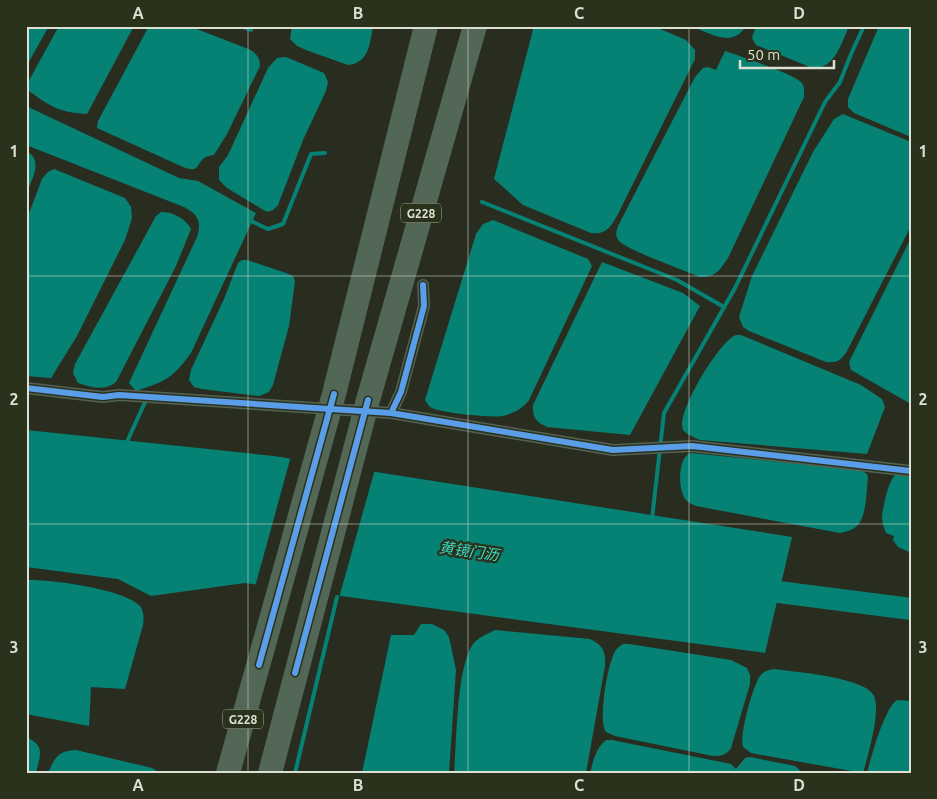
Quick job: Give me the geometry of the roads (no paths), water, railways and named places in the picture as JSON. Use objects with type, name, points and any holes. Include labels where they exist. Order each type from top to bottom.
[{"type":"highway","name":"G228","points":[[228,773],[334,394],[426,26]]},
{"type":"highway","name":"G228","points":[[270,773],[368,400],[475,26]]},
{"type":"street","points":[[391,414],[401,392],[424,306],[422,285]]},
{"type":"street","points":[[26,388],[103,397],[119,395],[391,414],[613,450],[692,446],[911,471]]},
{"type":"water","points":[[26,26],[49,26],[26,67]]},
{"type":"water","points":[[59,26],[134,26],[87,114],[61,110],[41,100],[26,89]]},
{"type":"water","points":[[149,26],[189,26],[251,50],[259,61],[260,66],[227,134],[214,155],[203,159],[193,169],[183,167],[97,128],[98,121]]},
{"type":"water","points":[[292,26],[373,26],[369,45],[364,56],[355,63],[348,65],[297,46],[290,39]]},
{"type":"water","points":[[534,26],[653,26],[686,40],[695,50],[695,59],[617,216],[604,232],[591,233],[523,205],[494,179]]},
{"type":"water","points":[[691,26],[746,26],[734,37],[727,38],[713,35]]},
{"type":"water","points":[[756,26],[849,26],[836,55],[831,61],[818,67],[810,67],[756,45],[752,38]]},
{"type":"water","points":[[879,26],[911,26],[911,137],[854,113],[848,107],[848,99]]},
{"type":"water","points":[[725,51],[796,78],[803,85],[804,97],[728,258],[713,275],[700,277],[624,245],[619,241],[616,232],[695,77],[703,68],[708,67],[716,70]]},
{"type":"water","points":[[286,57],[324,73],[328,82],[326,91],[303,140],[278,205],[273,210],[267,212],[227,188],[219,180],[219,167],[228,155],[268,68],[277,58]]},
{"type":"water","points":[[26,106],[179,178],[198,181],[256,213],[191,353],[168,378],[136,391],[129,383],[197,237],[198,219],[184,207],[26,145]]},
{"type":"water","points":[[843,114],[911,142],[911,226],[846,353],[838,361],[826,362],[749,331],[743,327],[739,317],[752,276],[813,152],[834,119]]},
{"type":"water","points":[[26,151],[34,159],[35,170],[26,194]]},
{"type":"water","points":[[54,169],[125,198],[131,207],[132,218],[125,240],[77,336],[51,378],[26,376],[26,221],[42,179],[48,172]]},
{"type":"water","points":[[161,212],[178,216],[191,229],[176,266],[116,382],[102,388],[78,383],[73,373],[75,364],[156,216]]},
{"type":"water","points":[[493,220],[588,259],[592,266],[529,400],[524,406],[503,416],[468,415],[437,410],[430,407],[425,400],[476,234],[483,224]]},
{"type":"water","points":[[911,238],[911,404],[851,370],[849,362]]},
{"type":"water","points":[[242,260],[289,274],[293,276],[295,281],[289,326],[273,385],[269,392],[259,396],[202,389],[194,387],[189,380],[191,370],[224,299],[238,263]]},
{"type":"water","points":[[602,262],[683,293],[700,306],[630,435],[547,427],[537,421],[533,413],[533,405]]},
{"type":"water","points":[[736,335],[741,335],[861,385],[882,399],[885,407],[867,454],[700,440],[685,432],[682,422],[700,378],[720,350]]},
{"type":"water","points":[[26,430],[274,456],[792,537],[765,653],[245,583],[151,596],[118,579],[26,567]]},
{"type":"water","points":[[690,453],[861,470],[867,474],[868,478],[863,515],[856,527],[840,533],[696,506],[689,503],[683,496],[680,483],[683,462]]},
{"type":"water","points":[[895,475],[911,475],[911,553],[898,547],[893,540],[894,536],[886,533],[883,523],[883,507],[886,495],[892,478]]},
{"type":"water","points":[[26,580],[86,586],[119,595],[132,600],[140,606],[144,617],[143,625],[125,689],[91,687],[89,726],[26,714]]},
{"type":"water","points":[[421,624],[432,624],[444,630],[449,637],[456,670],[449,773],[362,773],[391,635],[414,635]]},
{"type":"water","points":[[495,630],[590,639],[601,646],[605,657],[605,666],[586,773],[454,773],[460,687],[467,655],[475,642]]},
{"type":"water","points":[[623,644],[731,660],[747,668],[750,675],[750,684],[731,748],[725,754],[713,756],[615,736],[606,732],[603,707],[606,683],[614,654]]},
{"type":"water","points":[[774,669],[844,680],[858,684],[874,696],[876,703],[875,723],[863,773],[751,753],[743,747],[742,741],[747,711],[757,681],[766,671]]},
{"type":"water","points":[[897,700],[911,701],[911,773],[867,773],[887,713]]},
{"type":"water","points":[[26,737],[37,744],[39,748],[40,756],[36,773],[26,773]]},
{"type":"water","points":[[606,740],[731,764],[736,769],[745,758],[750,757],[795,766],[803,773],[590,773],[597,751]]},
{"type":"water","points":[[76,750],[152,768],[160,773],[48,773],[61,753]]},
{"type":"waterway","points":[[241,26],[251,30]]},
{"type":"waterway","points":[[652,519],[664,413],[735,288],[825,102],[840,82],[864,26]]},
{"type":"waterway","points":[[249,220],[268,229],[283,224],[311,154],[325,153]]},
{"type":"waterway","points":[[482,202],[677,280],[724,307]]},
{"type":"waterway","points":[[126,444],[146,400]]},
{"type":"waterway","name":"黄镜门沥","points":[[748,588],[911,609]]},
{"type":"waterway","points":[[295,773],[337,597]]}]
